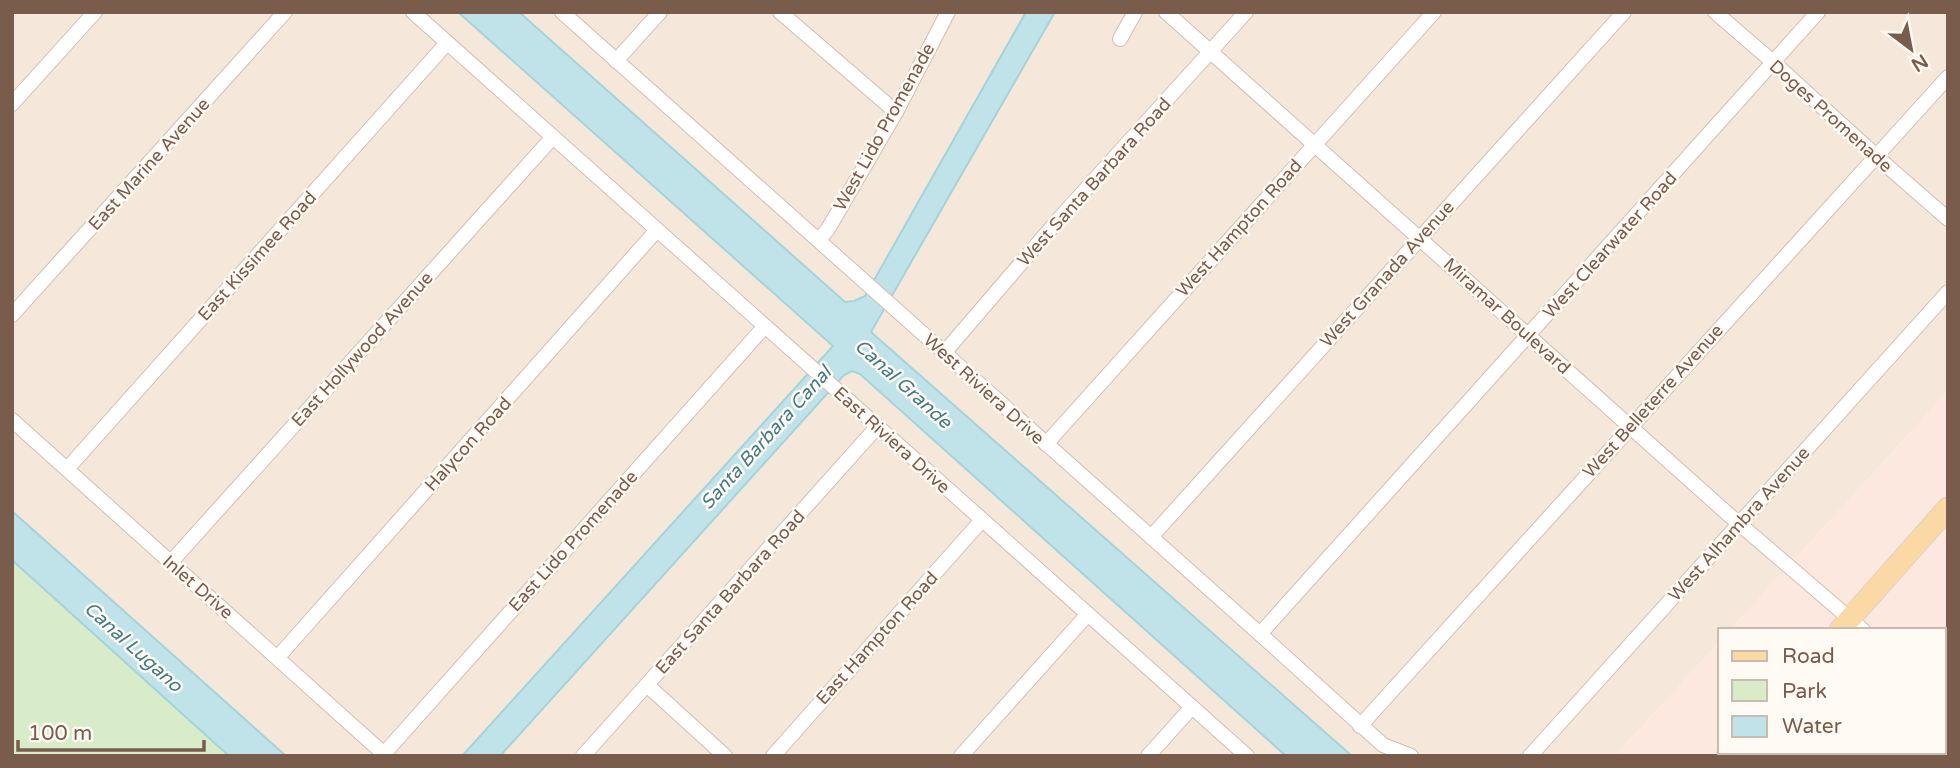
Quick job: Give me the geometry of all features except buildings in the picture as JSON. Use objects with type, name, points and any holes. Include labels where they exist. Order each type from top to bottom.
[{"type":"main road","points":[[1851,626],[1948,508]]},
{"type":"street","points":[[12,104],[95,12]]},
{"type":"street","name":"East Marine Avenue","points":[[12,315],[285,12]]},
{"type":"street","name":"East Riviera Drive","points":[[413,12],[1247,756]]},
{"type":"street","name":"West Riviera Drive","points":[[562,12],[1360,726],[1383,745],[1411,756]]},
{"type":"street","points":[[616,61],[660,12]]},
{"type":"street","points":[[779,12],[896,113]]},
{"type":"street","name":"West Lido Promenade","points":[[818,240],[828,229],[896,113],[948,12]]},
{"type":"street","points":[[1120,39],[1135,12]]},
{"type":"street","name":"Miramar Boulevard","points":[[1166,12],[1631,425],[1851,626]]},
{"type":"street","name":"West Santa Barbara Road","points":[[944,353],[1058,220],[1246,12]]},
{"type":"street","name":"West Hampton Road","points":[[1046,444],[1434,12]]},
{"type":"street","name":"West Granada Avenue","points":[[1151,537],[1624,12]]},
{"type":"street","name":"Doges Promenade","points":[[1715,12],[1948,219]]},
{"type":"street","name":"West Clearwater Road","points":[[1259,634],[1818,12]]},
{"type":"street","name":"East Kissimee Road","points":[[67,469],[447,43]]},
{"type":"street","name":"West Belleterre Avenue","points":[[1360,726],[1948,77]]},
{"type":"street","name":"East Hollywood Avenue","points":[[171,562],[553,137]]},
{"type":"street","name":"Halycon Road","points":[[278,657],[657,230]]},
{"type":"street","name":"West Alhambra Avenue","points":[[1530,756],[1948,292]]},
{"type":"street","name":"East Lido Promenade","points":[[383,755],[765,326]]},
{"type":"street","name":"Inlet Drive","points":[[12,420],[278,657],[383,755]]},
{"type":"street","name":"East Santa Barbara Road","points":[[583,756],[877,427]]},
{"type":"street","name":"East Hampton Road","points":[[773,756],[982,520]]},
{"type":"street","points":[[961,756],[1088,614]]},
{"type":"street","points":[[647,685],[724,756]]},
{"type":"street","points":[[1148,756],[1192,707]]},
{"type":"shaded area","points":[[12,12],[458,12],[833,346],[462,756],[286,756],[12,511]]},
{"type":"shaded area","points":[[519,12],[1026,12],[865,296],[845,302]]},
{"type":"shaded area","points":[[1055,12],[1948,12],[1948,391],[1732,628],[1718,628],[1718,643],[1615,756],[1352,756],[871,332]]},
{"type":"shaded area","points":[[852,371],[860,374],[1286,756],[500,756],[844,375]]},
{"type":"shaded area","points":[[1948,391],[1948,666],[1946,668],[1946,628],[1732,628]]},
{"type":"shaded area","points":[[1718,643],[1718,754],[1880,754],[1878,756],[1615,756]]},
{"type":"shaded area","points":[[1948,666],[1948,756],[1878,756],[1946,754]]},
{"type":"green space","points":[[12,560],[229,756],[12,756]]},
{"type":"water","points":[[458,12],[519,12],[845,302],[865,296],[1026,12],[1055,12],[871,332],[1352,756],[1286,756],[860,374],[852,371],[844,375],[500,756],[462,756],[833,346]]},
{"type":"water","name":"Canal Lugano","points":[[12,511],[286,756],[229,756],[12,560]]},
{"type":"water label","name":"Canal Grande","points":[[903,384]]},
{"type":"water label","name":"Santa Barbara Canal","points":[[766,438]]}]
